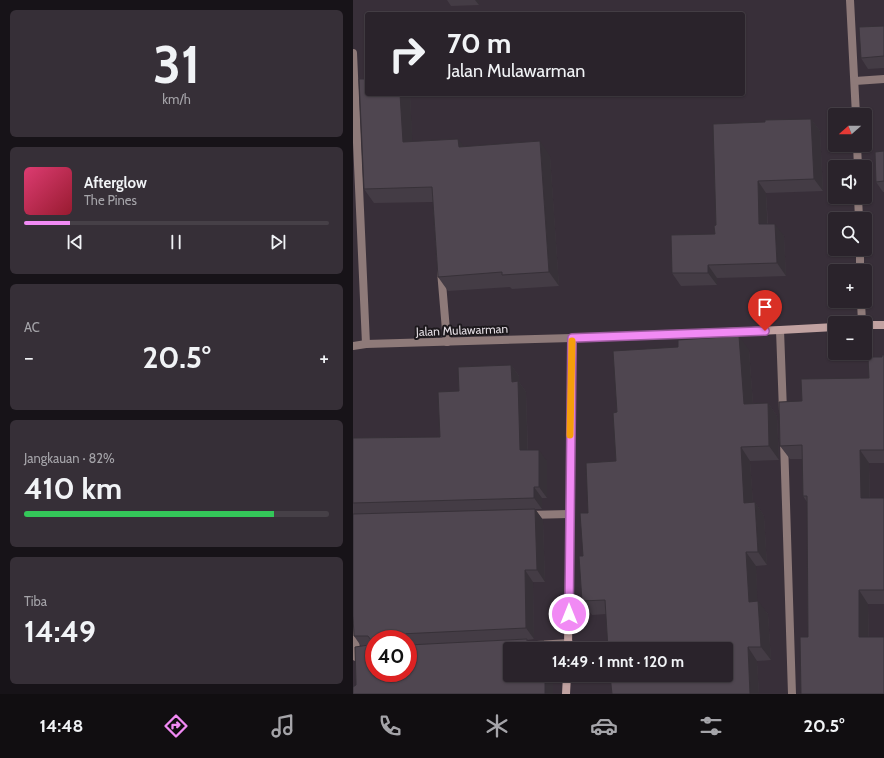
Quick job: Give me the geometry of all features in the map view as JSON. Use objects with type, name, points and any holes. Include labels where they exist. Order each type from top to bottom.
[{"type":"street","points":[[850,0],[856,108]]},
{"type":"street","points":[[353,53],[366,344]]},
{"type":"street","points":[[855,81],[884,79]]},
{"type":"street","points":[[440,263],[447,342]]},
{"type":"street","points":[[872,325],[884,325]]},
{"type":"street","name":"Jalan Mulawarman","points":[[353,346],[366,344],[572,338],[828,327]]},
{"type":"street","points":[[780,330],[783,417]]},
{"type":"street","points":[[569,642],[569,514],[572,338]]},
{"type":"street","points":[[783,433],[792,694]]},
{"type":"street","points":[[521,515],[569,514]]},
{"type":"street","points":[[355,616],[359,653],[357,667]]},
{"type":"street","points":[[567,682],[567,694]]},
{"type":"building","points":[[884,26],[884,56],[861,58],[859,27]]},
{"type":"building","points":[[359,79],[365,79],[365,96],[400,96],[403,142],[458,139],[459,147],[540,141],[549,272],[502,275],[502,272],[438,277],[432,187],[364,189]]},
{"type":"building","points":[[811,119],[814,179],[758,181],[759,224],[775,224],[777,263],[708,265],[708,273],[672,273],[671,235],[715,234],[713,124],[765,122],[765,120]]},
{"type":"building","points":[[884,151],[884,181],[876,182],[875,152]]},
{"type":"building","points":[[739,336],[744,404],[768,403],[769,446],[741,447],[744,503],[755,502],[758,552],[746,552],[749,602],[758,601],[761,647],[748,647],[750,694],[612,694],[611,682],[733,682],[733,642],[608,642],[605,600],[582,601],[579,556],[583,556],[580,513],[588,513],[586,463],[616,461],[613,413],[617,412],[613,351],[678,347],[678,340]]},
{"type":"building","points":[[882,355],[884,355],[884,450],[860,450],[861,498],[884,498],[884,590],[859,590],[859,637],[884,637],[884,694],[801,694],[800,637],[808,637],[807,496],[803,496],[802,445],[780,446],[779,402],[802,401],[801,379],[869,378],[868,360],[872,360],[872,357],[882,357]]},
{"type":"building","points":[[511,365],[512,382],[518,381],[520,450],[539,450],[539,487],[534,487],[534,498],[353,503],[353,438],[440,437],[438,392],[459,391],[458,367]]},
{"type":"building","points":[[535,509],[537,570],[525,570],[526,628],[417,633],[417,630],[365,630],[365,636],[354,636],[353,514]]},
{"type":"building","points":[[527,639],[527,642],[503,642],[503,682],[545,682],[545,694],[353,694],[353,687],[356,685],[355,647],[365,646],[365,682],[417,682],[417,645]]},
{"type":"slow traffic","points":[[570,435],[572,341]]},
{"type":"route","points":[[569,614],[572,338],[765,331]]}]
